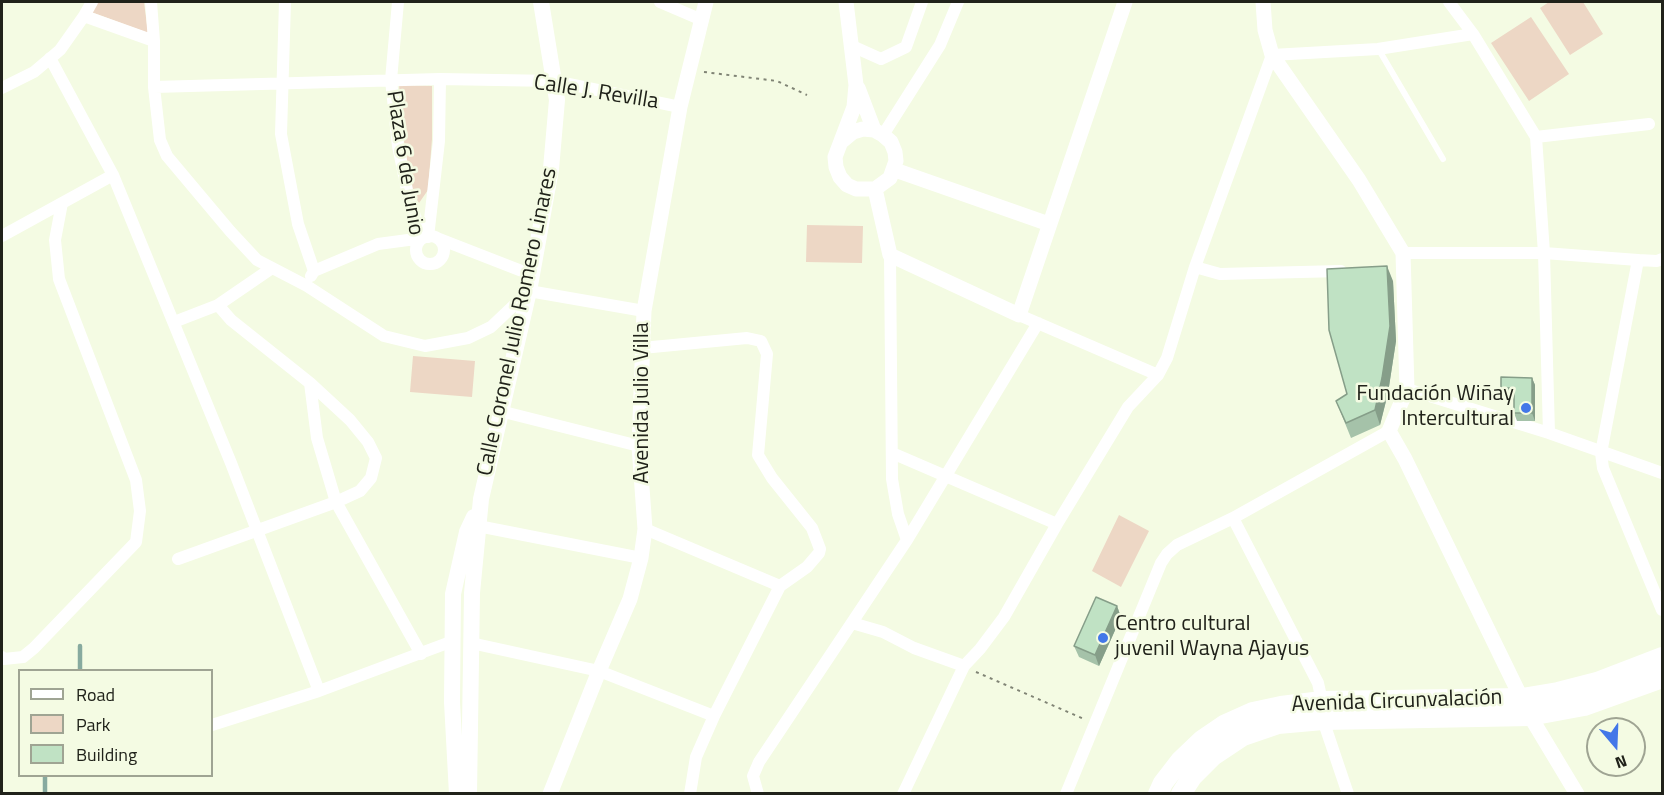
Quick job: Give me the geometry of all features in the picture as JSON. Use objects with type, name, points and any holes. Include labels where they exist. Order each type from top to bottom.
[{"type":"highway","name":"Avenida Circunvalación","points":[[1526,707],[1558,692],[1597,682],[1662,657]]},
{"type":"highway","name":"Avenida Circunvalación","points":[[1158,794],[1163,783],[1180,761],[1202,740],[1224,725],[1253,712],[1290,704],[1323,710],[1584,706],[1662,678]]},
{"type":"highway","name":"Avenida Circunvalación","points":[[1181,794],[1192,777],[1213,756],[1242,736],[1323,710]]},
{"type":"main road","name":"Calle Coronel Julio Romero Linares","points":[[469,794],[472,593],[478,526],[500,411],[531,283],[551,169],[557,100],[541,2]]},
{"type":"main road","name":"Calle Coronel Julio Romero Linares","points":[[457,794],[452,702],[453,594],[466,532],[482,499]]},
{"type":"street","points":[[2,88],[34,72],[60,50],[92,2]]},
{"type":"street","points":[[151,2],[154,87],[160,140],[167,156],[257,260],[307,286],[384,336],[425,346],[468,338],[491,327],[531,283]]},
{"type":"street","points":[[285,2],[281,134],[298,224],[314,271]]},
{"type":"street","name":"Plaza 6 de Junio","points":[[398,2],[391,80],[398,146],[408,195],[424,240]]},
{"type":"street","points":[[660,2],[702,20]]},
{"type":"street","name":"Avenida Julio Villa","points":[[550,794],[598,671],[630,599],[641,558],[645,529],[639,446],[644,311],[680,107],[706,2]]},
{"type":"street","points":[[841,142],[853,132],[863,129],[879,133],[891,142],[895,152],[895,170],[890,178],[875,189],[856,189],[847,185],[840,177],[836,167],[835,157],[854,107],[856,86],[846,2]]},
{"type":"street","points":[[852,46],[881,58],[906,47],[922,2]]},
{"type":"street","points":[[879,133],[940,45],[958,2]]},
{"type":"street","points":[[1019,315],[1125,2]]},
{"type":"street","points":[[1263,2],[1265,30],[1272,55],[1359,180],[1403,253]]},
{"type":"street","points":[[1449,2],[1473,34],[1536,137],[1544,254],[1549,433]]},
{"type":"street","points":[[84,16],[154,41]]},
{"type":"street","points":[[1272,55],[1378,49],[1473,34]]},
{"type":"street","points":[[903,794],[964,666],[1004,617],[1128,407],[1158,375],[1167,358],[1195,267],[1272,55]]},
{"type":"street","points":[[50,58],[112,175],[174,322],[319,691]]},
{"type":"street","name":"Calle J. Revilla","points":[[154,87],[391,80],[554,81],[680,107]]},
{"type":"street","name":"Plaza 6 de Junio","points":[[424,240],[439,141],[440,80]]},
{"type":"street","points":[[856,86],[879,133]]},
{"type":"street","points":[[1536,137],[1649,124]]},
{"type":"street","points":[[895,170],[1049,224]]},
{"type":"street","points":[[2,236],[112,175]]},
{"type":"street","points":[[875,189],[890,255],[892,479],[898,514],[907,540]]},
{"type":"street","points":[[2,657],[4,659],[23,657],[34,648],[136,542],[140,511],[136,480],[59,279],[55,240],[62,203]]},
{"type":"street","points":[[424,240],[417,254],[426,264],[436,263],[442,257],[461,247]]},
{"type":"street","points":[[424,240],[443,244],[442,257]]},
{"type":"street","points":[[307,286],[314,271],[378,244],[389,241],[424,240],[461,247],[531,283],[644,311]]},
{"type":"street","points":[[1403,253],[1544,254],[1657,261],[1662,259]]},
{"type":"street","points":[[1066,794],[1161,563],[1167,554],[1177,545],[1233,518],[1389,431],[1407,389],[1397,270],[1403,253]]},
{"type":"street","points":[[890,255],[1019,315],[1158,375]]},
{"type":"street","points":[[1638,260],[1601,453],[1604,468],[1662,610]]},
{"type":"street","points":[[1195,267],[1220,274],[1357,271]]},
{"type":"street","points":[[174,322],[218,305],[272,268]]},
{"type":"street","points":[[178,559],[336,502],[360,491],[371,478],[376,458],[368,442],[350,420],[310,383],[231,320],[218,305]]},
{"type":"street","points":[[758,794],[753,776],[759,762],[907,540],[1038,323]]},
{"type":"street","points":[[642,348],[747,338],[761,341],[767,354],[758,455],[771,478],[812,528],[820,549],[807,567],[780,586],[714,716],[696,757],[690,794]]},
{"type":"street","points":[[310,383],[317,438],[336,502],[421,654]]},
{"type":"street","points":[[1407,389],[1549,433],[1662,473]]},
{"type":"street","points":[[500,411],[639,446]]},
{"type":"street","points":[[1389,431],[1405,459],[1526,707],[1577,794]]},
{"type":"street","points":[[892,453],[1057,524]]},
{"type":"street","points":[[1233,518],[1318,683],[1323,710],[1348,794]]},
{"type":"street","points":[[478,526],[641,558]]},
{"type":"street","points":[[645,529],[780,586]]},
{"type":"street","points":[[852,623],[964,666]]},
{"type":"street","points":[[213,725],[319,691],[453,641]]},
{"type":"street","points":[[471,643],[598,671],[714,716]]},
{"type":"lane","points":[[1378,49],[1443,159]]},
{"type":"path","points":[[690,70],[777,81],[807,95]]},
{"type":"path","points":[[964,666],[1095,723]]},
{"type":"green space","points":[[98,2],[144,2],[148,33],[91,12]]},
{"type":"green space","points":[[1549,2],[1583,2],[1603,34],[1570,55],[1540,8]]},
{"type":"green space","points":[[1531,17],[1569,74],[1529,101],[1491,43]]},
{"type":"green space","points":[[399,85],[432,86],[432,139],[428,190],[419,203],[412,192]]},
{"type":"green space","points":[[807,225],[863,226],[862,263],[806,262]]},
{"type":"green space","points":[[413,356],[475,361],[472,397],[410,392]]},
{"type":"green space","points":[[1119,515],[1149,531],[1121,587],[1092,571]]},
{"type":"building","points":[[1387,266],[1390,326],[1375,410],[1346,423],[1336,401],[1347,394],[1329,330],[1327,269]]},
{"type":"building","name":"Fundación Wiñay Intercultural","points":[[1501,377],[1532,378],[1532,413],[1514,413],[1514,388],[1501,388]]},
{"type":"building","points":[[1096,597],[1117,606],[1095,655],[1074,646]]},
{"type":"waterway","points":[[80,646],[80,669]]},
{"type":"waterway","points":[[45,777],[45,794]]},
{"type":"place","name":"Fundación Wiñay Intercultural","points":[[1526,408]]},
{"type":"place","name":"Centro cultural juvenil Wayna Ajayus","points":[[1103,638]]}]
